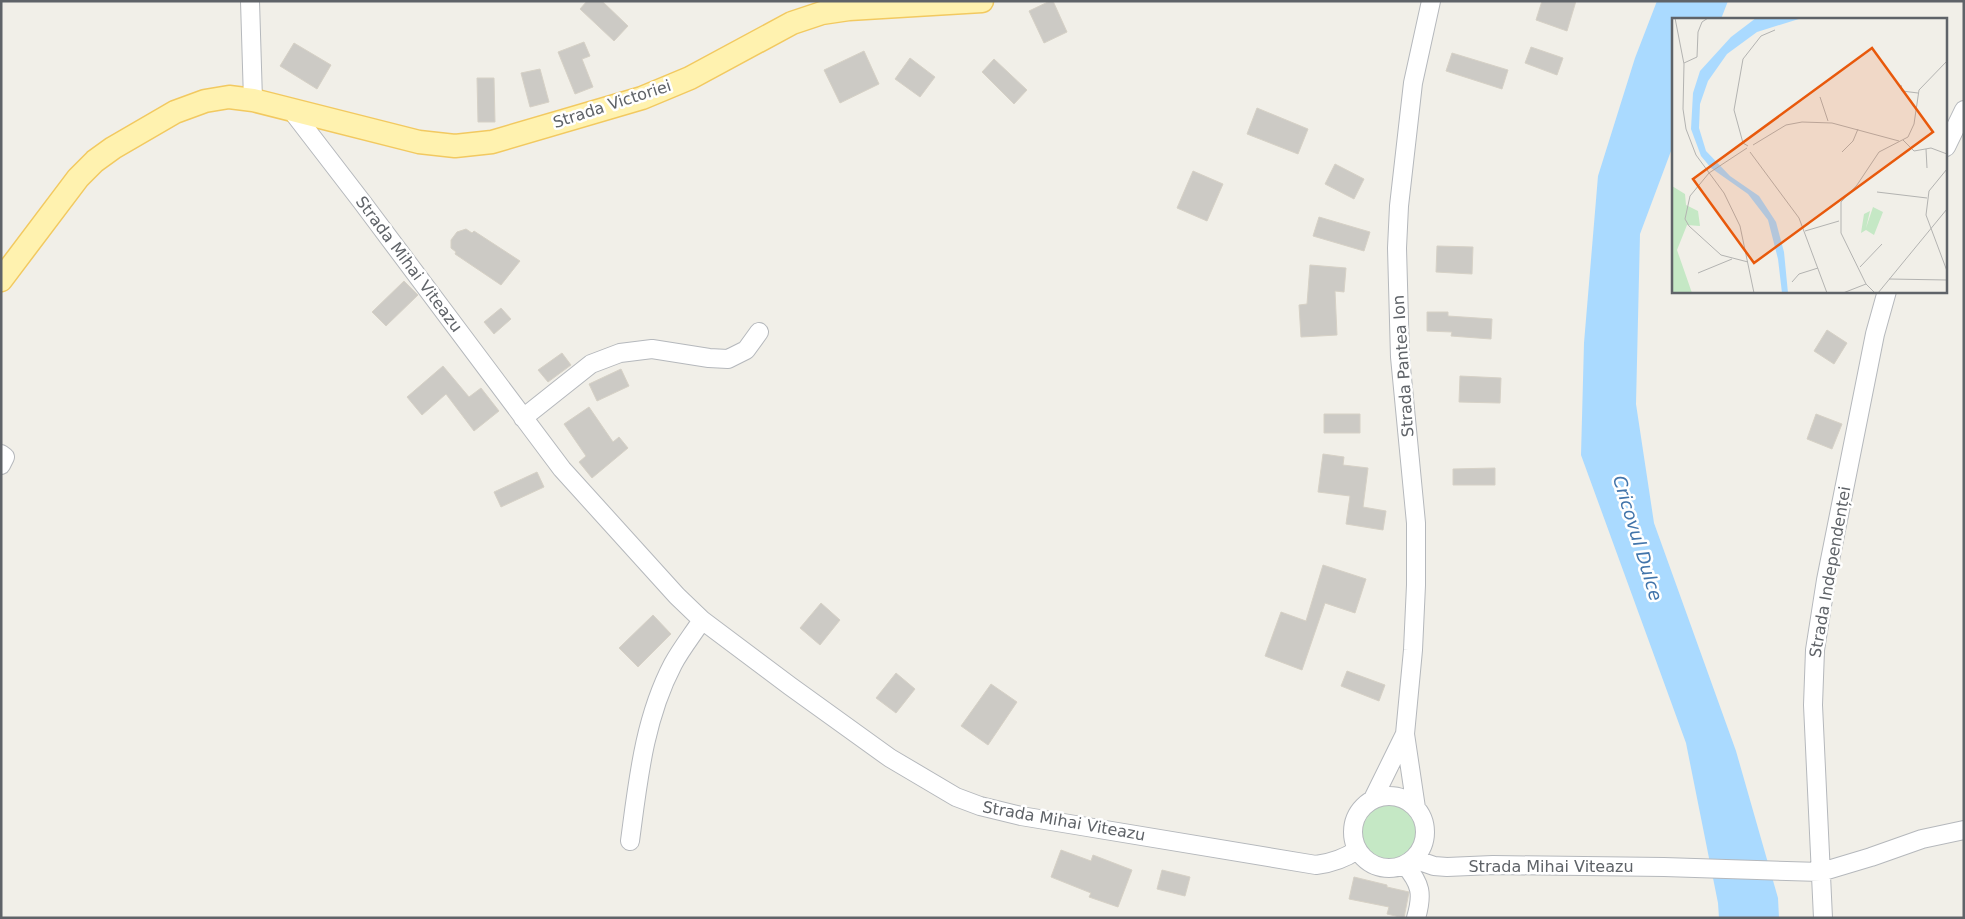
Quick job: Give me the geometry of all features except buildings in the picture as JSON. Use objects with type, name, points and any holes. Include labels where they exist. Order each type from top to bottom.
[{"type":"main road","name":"Strada Victoriei","points":[[1,280],[78,178],[95,161],[113,148],[175,112],[205,101],[229,97],[253,100],[419,142],[455,146],[492,142],[642,98],[690,78],[792,23],[822,13],[849,9],[982,1]]},
{"type":"street","points":[[250,1],[253,100]]},
{"type":"street","name":"Strada Pantea Ion","points":[[1416,808],[1405,734],[1414,640],[1416,523],[1400,357],[1398,206],[1413,83],[1431,1]]},
{"type":"street","points":[[1948,143],[1964,110]]},
{"type":"street","name":"Strada Mihai Viteazu","points":[[292,111],[368,209],[562,469],[677,596],[702,620],[890,758],[956,797],[980,806],[1029,817],[1316,865],[1333,863],[1346,858],[1358,850]]},
{"type":"street","name":"Strada Independenței","points":[[1823,918],[1813,705],[1815,650],[1826,580],[1875,334],[1887,292]]},
{"type":"street","points":[[524,418],[590,364],[620,353],[652,349],[728,359],[746,350],[759,332]]},
{"type":"street","points":[[1,454],[5,457],[1,465]]},
{"type":"street","points":[[630,841],[641,761],[652,716],[673,663],[702,620]]},
{"type":"street","name":"Strada Pantea Ion","points":[[1373,799],[1405,734]]},
{"type":"street","points":[[1384,796],[1407,800],[1422,817],[1425,839],[1421,850],[1410,862],[1395,868],[1384,868],[1373,865],[1358,850],[1353,839],[1353,827],[1357,816],[1364,806],[1373,799],[1384,796]]},
{"type":"street","name":"Strada Mihai Viteazu","points":[[1410,862],[1447,867],[1493,865],[1688,867],[1821,872],[1922,840],[1964,830]]},
{"type":"street","points":[[1410,862],[1420,890],[1416,918]]},
{"type":"green space","points":[[1384,804],[1396,804],[1411,812],[1419,827],[1419,839],[1411,854],[1396,862],[1384,862],[1369,854],[1361,839],[1361,827],[1369,812]]},
{"type":"water","name":"Cricovul Dulce","points":[[1657,1],[1728,1],[1721,18],[1672,18],[1672,148],[1640,234],[1636,404],[1654,523],[1736,751],[1778,898],[1779,918],[1719,918],[1718,903],[1686,743],[1581,455],[1584,343],[1598,176],[1635,58]]}]
